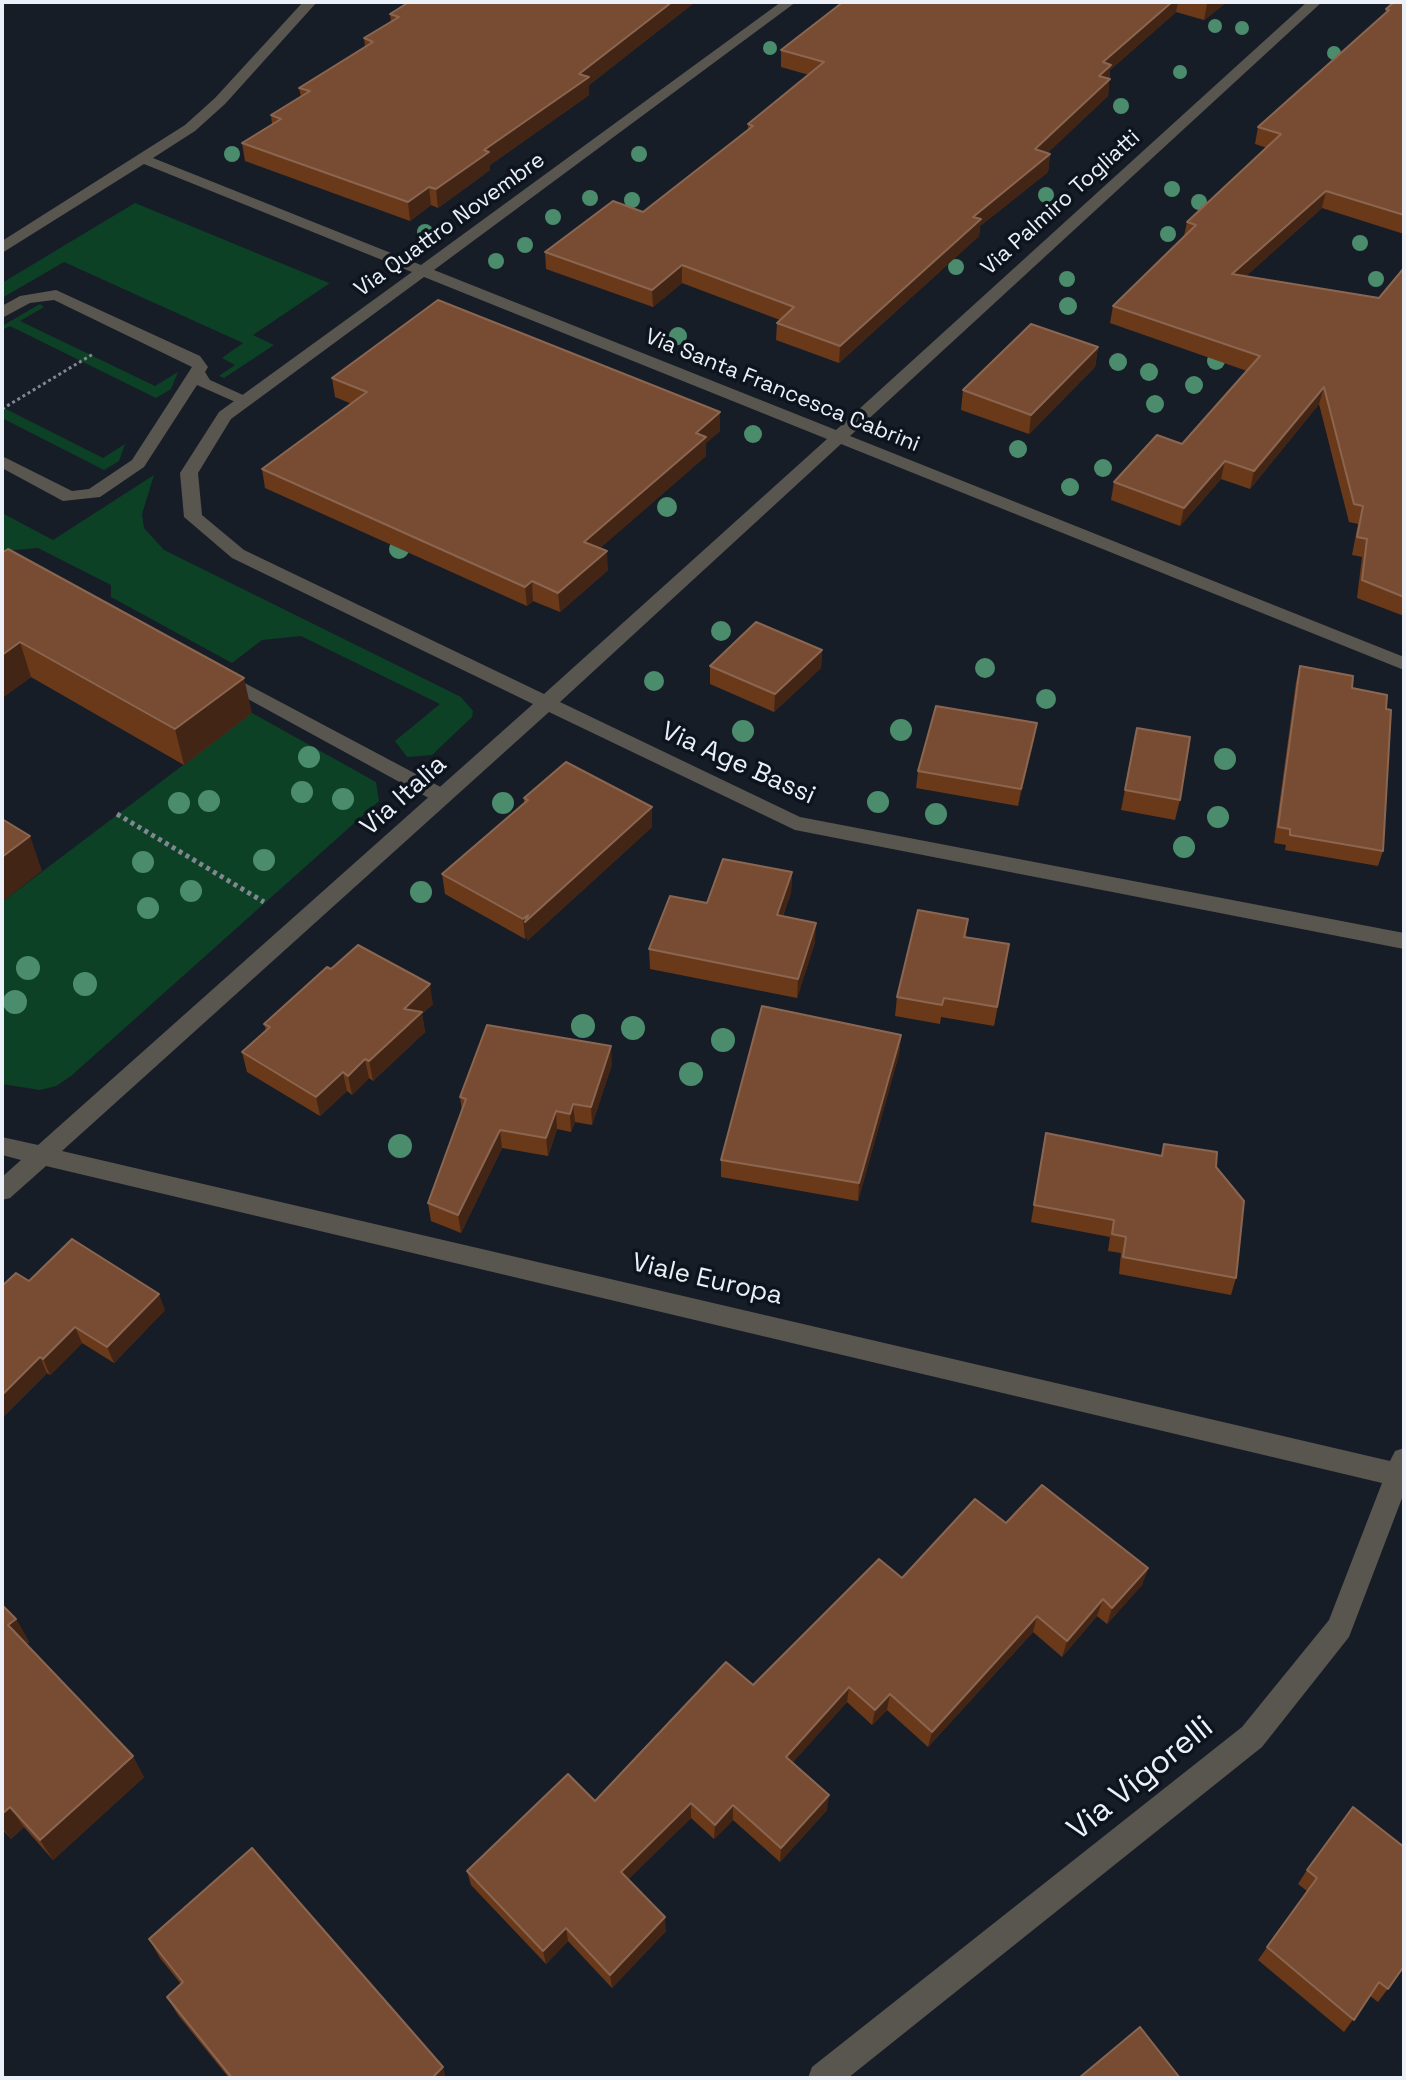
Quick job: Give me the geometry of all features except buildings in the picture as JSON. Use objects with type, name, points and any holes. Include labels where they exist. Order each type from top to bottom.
[{"type":"street","points":[[2,248],[144,159],[220,101],[310,2]]},
{"type":"street","name":"Via Quattro Novembre","points":[[193,517],[189,473],[225,416],[426,272],[789,2]]},
{"type":"street","name":"Via Palmiro Togliatti","points":[[837,437],[1315,2]]},
{"type":"street","name":"Via Santa Francesca Cabrini","points":[[144,159],[1404,664]]},
{"type":"street","points":[[2,313],[26,299],[56,295],[199,362],[197,372],[138,463],[94,493],[69,497],[2,461]]},
{"type":"street","points":[[197,372],[204,383],[246,400]]},
{"type":"street","name":"Via Italia","points":[[2,1191],[443,797],[837,437]]},
{"type":"street","name":"Via Age Bassi","points":[[193,517],[238,554],[795,823],[1404,941]]},
{"type":"street","points":[[203,666],[443,797]]},
{"type":"street","name":"Viale Europa","points":[[2,1146],[1401,1467]]},
{"type":"street","name":"Via Vigorelli","points":[[823,2078],[1252,1737],[1339,1628],[1401,1467]]},
{"type":"path","points":[[2,409],[132,330]]},
{"type":"path","points":[[117,814],[300,924]]},
{"type":"green space","points":[[135,203],[330,283],[253,335],[274,345],[224,378],[219,376],[235,365],[222,358],[243,343],[64,262],[2,298],[2,283]]},
{"type":"green space","points":[[40,304],[44,307],[20,321],[155,386],[178,372],[171,389],[156,398],[10,326],[2,330],[2,326]]},
{"type":"green space","points":[[2,407],[103,458],[125,444],[119,461],[104,470],[2,418]]},
{"type":"green space","points":[[154,475],[142,514],[144,528],[164,550],[461,697],[473,711],[472,717],[432,755],[407,757],[395,741],[440,704],[301,636],[262,640],[232,663],[111,597],[111,585],[38,548],[2,551],[2,513],[53,540]]},
{"type":"green space","points":[[252,713],[376,782],[379,801],[71,1076],[56,1086],[40,1090],[2,1084],[2,902]]}]
